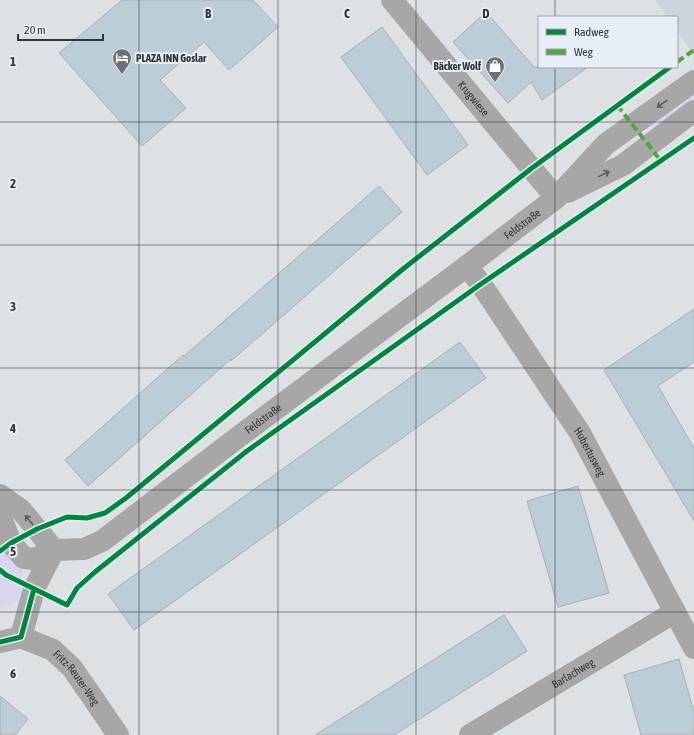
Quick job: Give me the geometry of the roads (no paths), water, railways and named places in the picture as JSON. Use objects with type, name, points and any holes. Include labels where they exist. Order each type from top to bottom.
[{"type":"street","name":"Krugwiese","points":[[392,0],[556,198]]},
{"type":"street","name":"Feldstraße","points":[[54,550],[84,549],[102,541],[556,198],[606,144],[694,81]]},
{"type":"street","name":"Feldstraße","points":[[556,198],[623,165],[694,111]]},
{"type":"street","name":"Hubertusweg","points":[[467,266],[481,284],[580,433],[694,648]]},
{"type":"street","points":[[0,495],[21,510],[54,550]]},
{"type":"street","points":[[0,515],[11,543],[24,558],[34,559],[54,550]]},
{"type":"street","points":[[0,642],[21,637],[34,589],[54,550]]},
{"type":"street","name":"Barlachweg","points":[[470,735],[675,612]]},
{"type":"street","name":"Fritz-Reuter-Weg","points":[[21,637],[53,650],[72,668],[96,700],[118,735]]},
{"type":"place","name":"PLAZA INN Goslar","points":[[122,75]]},
{"type":"place","name":"Bäcker Wolf","points":[[495,83]]}]
